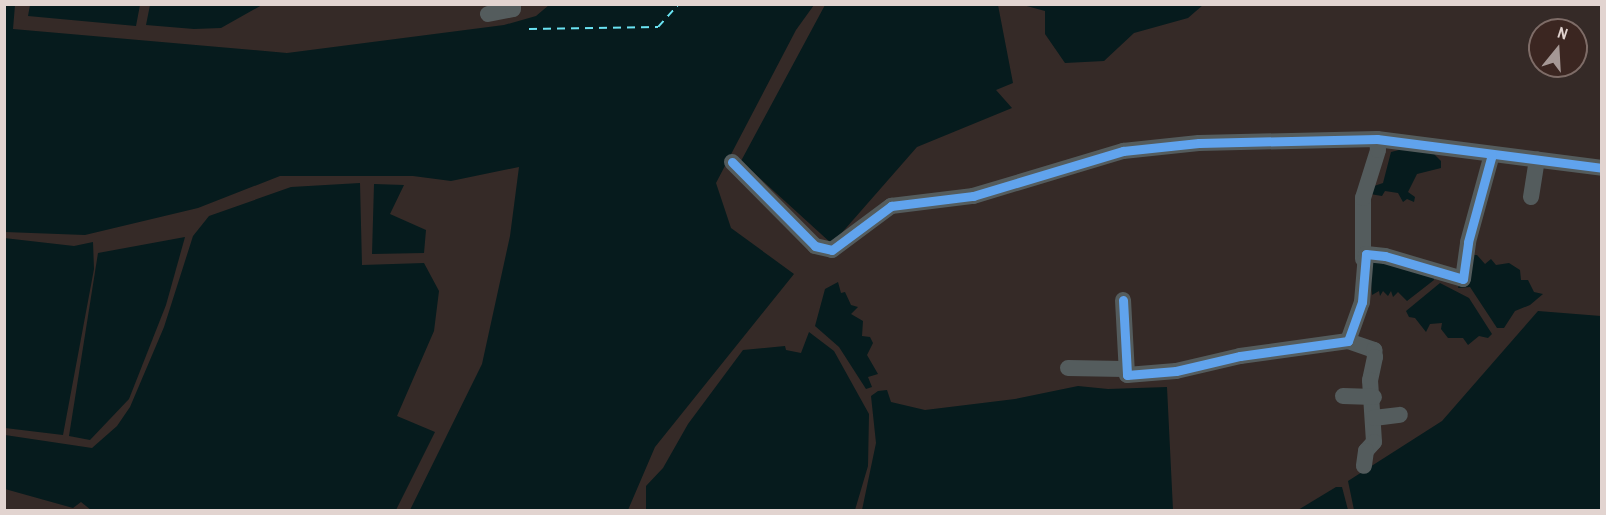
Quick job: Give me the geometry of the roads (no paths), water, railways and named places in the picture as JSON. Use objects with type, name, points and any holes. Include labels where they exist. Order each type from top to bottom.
[{"type":"street","points":[[488,14],[513,9],[513,4]]},
{"type":"street","points":[[1348,341],[1362,302],[1363,198],[1378,150],[1377,139]]},
{"type":"street","points":[[732,162],[815,246],[832,249],[891,206],[973,196],[1123,151],[1199,143],[1377,139],[1602,168]]},
{"type":"street","points":[[1364,259],[1366,254],[1372,253],[1462,279],[1468,242],[1492,153]]},
{"type":"street","points":[[1531,197],[1537,159]]},
{"type":"street","points":[[1122,300],[1126,375],[1176,371],[1240,356],[1348,341],[1374,350],[1370,380],[1374,397],[1373,447],[1366,451],[1364,466]]},
{"type":"street","points":[[1068,368],[1124,369]]},
{"type":"street","points":[[1343,396],[1374,397]]},
{"type":"street","points":[[1374,418],[1400,415]]},
{"type":"water","points":[[30,4],[140,5],[136,26],[28,16]]},
{"type":"water","points":[[150,4],[262,5],[221,28],[194,29],[146,25]]},
{"type":"water","points":[[5,5],[15,5],[13,29],[287,53],[504,25],[536,16],[549,5],[814,5],[796,30],[716,183],[731,228],[794,274],[655,447],[628,510],[410,510],[482,364],[510,236],[519,167],[451,181],[413,176],[280,176],[198,208],[85,235],[5,232]]},
{"type":"water","points":[[825,5],[998,5],[1013,83],[996,90],[1012,108],[917,147],[832,244],[741,161]]},
{"type":"water","points":[[1023,5],[1203,5],[1188,18],[1134,33],[1104,61],[1065,63],[1045,34],[1045,11]]},
{"type":"water","points":[[1403,149],[1434,154],[1441,161],[1441,168],[1417,174],[1408,192],[1415,197],[1414,202],[1407,199],[1403,202],[1398,193],[1385,191],[1382,196],[1370,194],[1374,186],[1383,183],[1391,152]]},
{"type":"water","points":[[360,183],[362,265],[424,263],[439,291],[434,331],[397,416],[435,432],[396,510],[91,510],[81,502],[73,508],[5,489],[5,435],[92,448],[117,426],[130,407],[164,327],[193,236],[209,216],[291,187]]},
{"type":"water","points":[[374,184],[404,185],[390,214],[426,230],[424,253],[372,254]]},
{"type":"water","points":[[185,237],[166,305],[129,399],[90,440],[69,436],[98,253]]},
{"type":"water","points":[[4,238],[74,246],[93,242],[94,269],[63,435],[5,428]]},
{"type":"water","points":[[1471,255],[1477,255],[1485,264],[1491,259],[1496,265],[1509,263],[1520,270],[1521,280],[1528,280],[1534,292],[1543,294],[1530,305],[1515,311],[1504,328],[1497,328],[1470,287],[1458,288]]},
{"type":"water","points":[[1369,260],[1433,270],[1434,280],[1407,301],[1398,292],[1393,297],[1391,291],[1388,296],[1383,291],[1380,296],[1379,291],[1372,295]]},
{"type":"water","points":[[838,282],[841,293],[845,292],[851,305],[858,307],[851,314],[863,321],[862,336],[870,337],[873,343],[867,355],[878,374],[868,377],[872,387],[866,389],[839,347],[815,326],[825,289]]},
{"type":"water","points":[[1440,283],[1469,298],[1492,334],[1488,338],[1479,336],[1468,345],[1463,338],[1448,338],[1441,329],[1442,323],[1430,324],[1426,332],[1415,318],[1409,317],[1406,311]]},
{"type":"water","points":[[1538,311],[1601,316],[1601,510],[1354,510],[1348,481],[1442,421]]},
{"type":"water","points":[[809,332],[834,351],[869,414],[868,466],[855,510],[646,510],[646,486],[663,468],[688,424],[743,350],[785,346],[786,350],[801,353]]},
{"type":"water","points":[[1078,386],[1108,389],[1167,387],[1173,510],[862,510],[876,443],[871,396],[878,391],[887,390],[891,402],[925,410],[1015,399]]},
{"type":"water","points":[[1336,487],[1342,487],[1348,510],[1298,510]]}]
